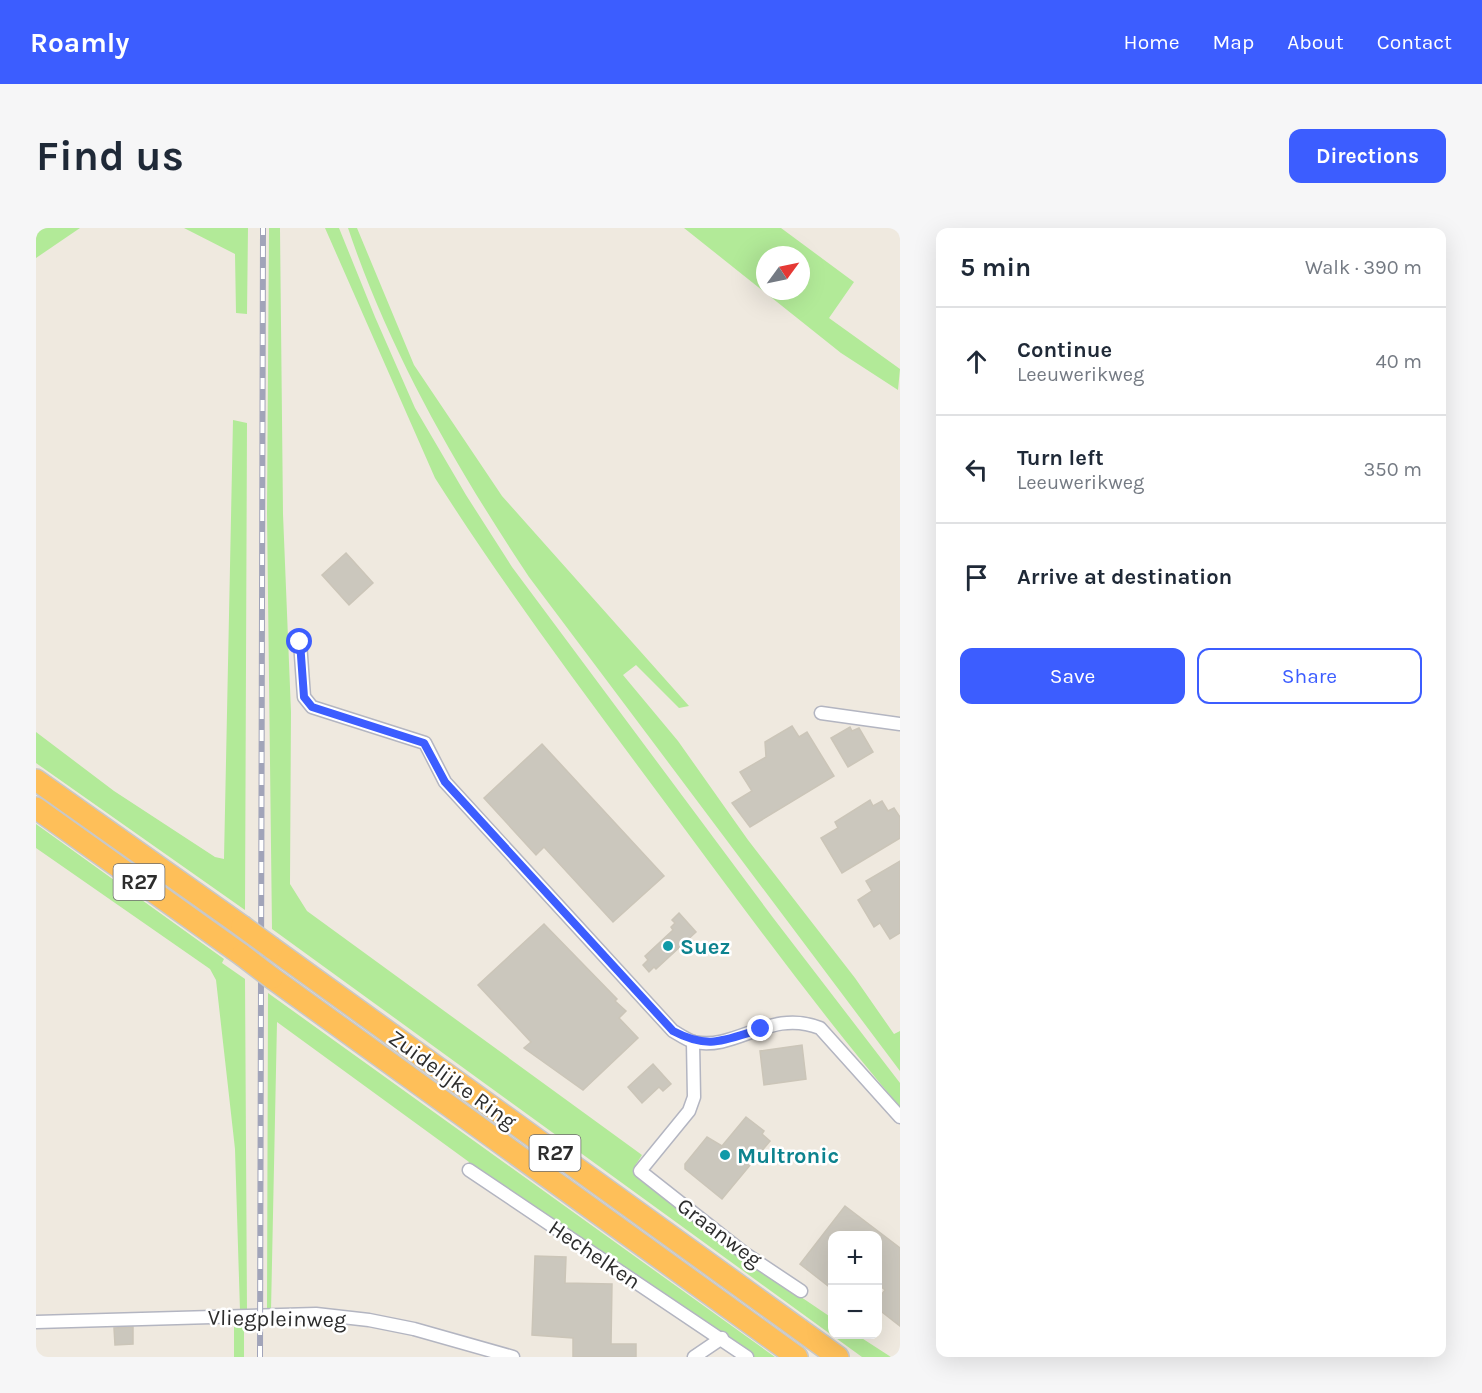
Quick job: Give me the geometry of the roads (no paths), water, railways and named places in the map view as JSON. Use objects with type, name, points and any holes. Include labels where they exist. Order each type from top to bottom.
[{"type":"highway","name":"Zuidelijke Ring","points":[[36,780],[838,1357]]},
{"type":"highway","name":"Zuidelijke Ring","points":[[36,808],[797,1357]]},
{"type":"street","points":[[300,642],[304,697],[312,707],[424,743],[445,782],[673,1031],[693,1042],[714,1042],[788,1021],[806,1022],[820,1028],[900,1117]]},
{"type":"street","points":[[821,713],[900,724]]},
{"type":"street","name":"Graanweg","points":[[693,1042],[694,1097],[689,1111],[640,1171],[744,1253],[801,1291]]},
{"type":"street","name":"Hechelken","points":[[469,1170],[722,1338]]},
{"type":"street","name":"Vliegpleinweg","points":[[36,1322],[316,1314],[369,1320],[414,1329],[513,1357]]},
{"type":"street","points":[[694,1357],[722,1338],[747,1357]]},
{"type":"railway","points":[[260,1357],[263,228]]},
{"type":"place","name":"Suez","points":[[668,946]]},
{"type":"place","name":"Multronic","points":[[725,1155]]}]
